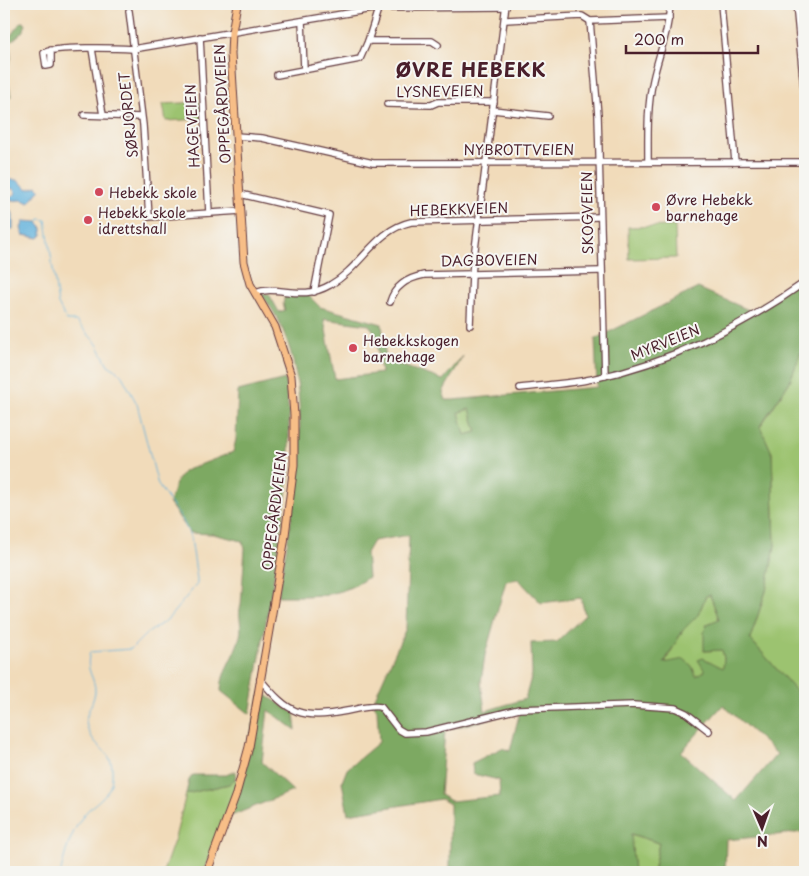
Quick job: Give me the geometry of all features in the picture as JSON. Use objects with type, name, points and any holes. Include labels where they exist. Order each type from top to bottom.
[{"type":"main road","name":"OPPEGÅRDVEIEN","points":[[207,872],[242,771],[254,723],[293,482],[294,423],[291,376],[275,327],[255,293],[245,266],[236,136],[232,32],[237,4]]},
{"type":"street","points":[[648,162],[650,98],[669,18],[670,4]]},
{"type":"street","points":[[721,4],[735,162]]},
{"type":"street","points":[[796,4],[805,100]]},
{"type":"street","points":[[51,50],[133,49],[302,21],[379,6],[506,5]]},
{"type":"street","name":"LYSNEVEIEN","points":[[470,325],[472,273],[506,5]]},
{"type":"street","points":[[277,75],[360,59],[363,56],[379,6]]},
{"type":"street","name":"SØRJORDET","points":[[129,11],[142,117],[149,217],[209,213]]},
{"type":"street","points":[[505,20],[582,16],[590,21],[669,18]]},
{"type":"street","points":[[302,21],[304,69]]},
{"type":"street","name":"SKOGVEIEN","points":[[590,21],[599,161],[600,271],[604,376]]},
{"type":"street","name":"HAGEVEIEN","points":[[200,37],[209,213]]},
{"type":"street","points":[[368,41],[432,42],[438,45]]},
{"type":"street","points":[[92,49],[103,115]]},
{"type":"street","name":"LYSNEVEIEN","points":[[387,104],[431,105],[438,102],[494,102]]},
{"type":"street","name":"LYSNEVEIEN","points":[[493,110],[548,116]]},
{"type":"street","points":[[84,115],[142,117]]},
{"type":"street","name":"NYBROTTVEIEN","points":[[236,136],[262,138],[364,162],[805,162]]},
{"type":"street","points":[[240,194],[329,214],[314,292]]},
{"type":"street","points":[[209,213],[241,211]]},
{"type":"street","name":"HEBEKKVEIEN","points":[[255,293],[314,292],[339,280],[384,235],[400,225],[415,221],[600,218]]},
{"type":"street","name":"DAGBOVEIEN","points":[[390,302],[396,289],[412,277],[442,273],[600,271]]},
{"type":"street","name":"MYRVEIEN","points":[[520,388],[575,382],[604,376],[660,359],[697,344],[754,314],[805,282]]},
{"type":"street","points":[[260,679],[275,696],[299,714],[381,707],[398,729],[405,733],[426,732],[519,708],[633,705],[675,708],[686,713],[710,731]]},
{"type":"green space","points":[[21,22],[24,22],[26,25],[22,32],[10,43],[11,59],[6,70],[11,96],[8,100],[4,99],[4,44]]},
{"type":"green space","points":[[200,102],[201,119],[166,121],[163,104]]},
{"type":"green space","points":[[675,226],[676,258],[629,259],[628,227]]},
{"type":"green space","points":[[805,276],[805,342],[789,383],[760,426],[772,453],[775,546],[766,591],[750,639],[797,692],[805,697],[805,832],[726,840],[725,872],[653,872],[659,843],[631,834],[634,872],[450,872],[450,804],[441,799],[348,814],[342,782],[347,769],[379,742],[377,710],[373,702],[406,628],[409,535],[373,541],[366,553],[368,577],[347,589],[325,594],[278,596],[296,481],[300,440],[299,400],[293,362],[281,326],[261,294],[269,294],[279,312],[285,310],[283,304],[285,295],[308,295],[320,307],[382,324],[386,360],[443,380],[463,356],[443,392],[446,400],[597,387],[595,339],[698,288],[751,311]],"holes":[[[324,319],[369,325],[376,334],[381,373],[335,379]],[[470,409],[477,432],[465,435],[459,412]],[[518,579],[541,603],[581,598],[585,615],[557,642],[531,643],[532,674],[525,699],[485,711],[481,682],[485,655],[506,581]],[[710,595],[719,619],[707,624],[704,633],[704,651],[722,650],[724,658],[723,668],[703,658],[698,660],[705,671],[696,676],[692,666],[684,659],[664,663],[683,630],[698,615],[706,596]],[[723,705],[777,754],[736,801],[681,752]],[[520,711],[510,751],[502,748],[472,763],[473,774],[499,780],[500,796],[451,801],[440,795],[445,730]]]},
{"type":"green space","points":[[805,342],[805,697],[797,692],[750,639],[766,591],[775,544],[772,453],[760,427],[789,383]]},
{"type":"green space","points":[[285,379],[289,415],[289,475],[277,559],[250,714],[221,691],[223,676],[241,632],[240,613],[245,548],[242,541],[213,534],[190,533],[169,503],[177,480],[184,471],[233,452],[236,439],[238,391]]},
{"type":"green space","points":[[470,409],[477,432],[465,435],[459,412]]},
{"type":"green space","points":[[710,595],[719,619],[704,651],[722,650],[724,658],[723,669],[705,671],[695,676],[692,666],[664,664],[683,630],[698,615],[706,596]]},
{"type":"green space","points":[[261,692],[294,713],[296,730],[268,710],[262,762],[293,791],[231,816]]},
{"type":"green space","points":[[236,771],[235,779],[229,784],[186,794],[189,780],[193,775],[226,775]]},
{"type":"green space","points":[[235,779],[238,781],[204,872],[163,872],[175,838],[186,794],[229,784]]},
{"type":"green space","points":[[630,834],[659,843],[653,872],[634,872]]},
{"type":"water","points":[[17,180],[28,189],[37,186],[40,189],[29,203],[22,200],[4,201],[4,197],[12,197],[16,193],[12,188],[4,193],[4,182]]},
{"type":"water","points":[[4,208],[10,210],[13,214],[13,229],[4,233]]},
{"type":"water","points":[[24,221],[38,222],[42,228],[42,235],[39,238],[23,235],[21,228]]},
{"type":"waterway","points":[[38,222],[40,219],[46,220],[58,304],[67,321],[76,321],[97,344],[108,365],[122,376],[137,404],[158,485],[182,519],[191,538],[197,579],[197,584],[168,619],[145,635],[131,649],[90,652],[88,665],[94,682],[95,692],[86,721],[93,739],[111,761],[112,777],[108,790],[87,811],[75,829],[66,850],[61,872]]},
{"type":"place","name":"Hebekk skole","points":[[99,192]]},
{"type":"place","name":"Øvre Hebekk barnehage","points":[[656,207]]},
{"type":"place","name":"Hebekk skole idrettshall","points":[[88,220]]},
{"type":"place","name":"Hebekkskogen barnehage","points":[[353,348]]},
{"type":"district","name":"ØVRE HEBEKK","points":[[471,69]]}]
